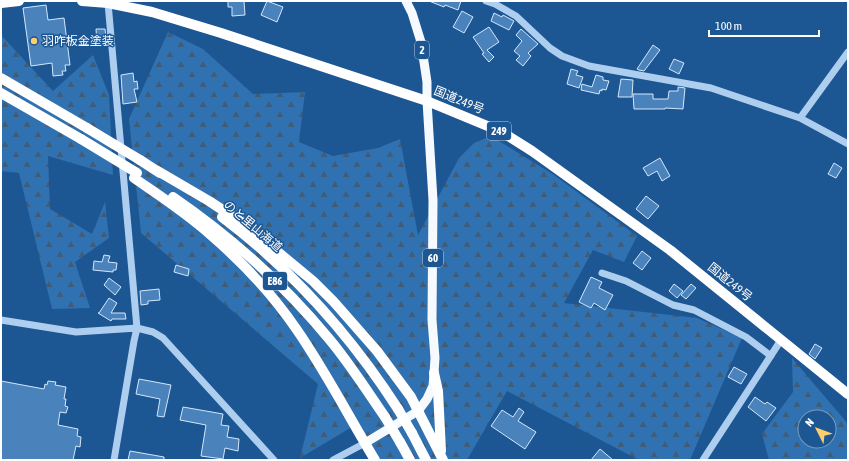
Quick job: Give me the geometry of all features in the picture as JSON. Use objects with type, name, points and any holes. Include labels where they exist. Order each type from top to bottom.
[{"type":"highway","points":[[1,3],[19,1]]},
{"type":"highway","name":"国道249号","points":[[82,1],[108,3],[152,12],[221,33],[427,101],[502,132],[532,151],[670,250],[848,394]]},
{"type":"highway","name":"のと里山海道","points":[[1,78],[156,170],[234,226],[294,279],[346,336],[366,362],[398,409],[426,460]]},
{"type":"highway","points":[[1,93],[103,152],[136,175],[211,235],[242,265],[297,329],[375,460]]},
{"type":"highway","points":[[156,170],[209,201],[244,224],[313,281],[334,302],[377,350],[411,397],[443,460]]},
{"type":"highway","name":"E86","points":[[136,175],[181,202],[224,235],[306,312],[330,340],[354,372],[400,442],[410,460]]},
{"type":"highway","points":[[434,373],[438,391],[440,446],[443,460]]},
{"type":"main road","name":"2","points":[[406,1],[412,13],[421,42],[427,82],[427,101]]},
{"type":"main road","name":"60","points":[[365,443],[418,411],[428,399],[432,386],[435,358],[432,320],[433,200],[427,101]]},
{"type":"street","points":[[486,1],[495,4],[516,16],[550,48],[562,56],[589,66],[711,88],[800,118],[848,144]]},
{"type":"street","points":[[108,3],[137,328],[114,460]]},
{"type":"street","points":[[800,118],[848,52]]},
{"type":"street","points":[[602,273],[626,281],[673,305],[694,310],[746,337],[771,356]]},
{"type":"street","points":[[1,320],[76,332],[137,328],[153,332],[163,338],[274,460]]},
{"type":"street","points":[[703,460],[781,340]]},
{"type":"street","points":[[333,460],[365,443]]},
{"type":"green space","points":[[168,32],[203,49],[253,94],[305,92],[299,142],[333,156],[378,148],[400,139],[418,235],[459,158],[474,143],[491,136],[554,175],[637,236],[624,262],[593,250],[564,303],[697,318],[742,338],[690,460],[639,460],[507,391],[467,460],[370,460],[352,427],[300,458],[318,384],[141,233],[129,119]]},
{"type":"green space","points":[[1,35],[53,91],[93,55],[109,95],[113,175],[48,156],[50,209],[92,234],[105,202],[109,238],[75,262],[90,308],[52,309],[19,173],[1,171]]},
{"type":"green space","points":[[792,358],[835,409],[797,409],[797,449],[837,449],[837,411],[848,424],[848,460],[769,460],[762,434],[793,392]]},
{"type":"building","points":[[228,1],[244,1],[245,15],[232,16],[232,7],[228,7]]},
{"type":"building","points":[[267,1],[283,7],[277,22],[261,15]]},
{"type":"building","points":[[429,1],[461,1],[458,10],[445,5],[444,7]]},
{"type":"building","points":[[46,5],[48,20],[64,18],[70,65],[65,65],[66,71],[62,71],[63,75],[53,76],[52,63],[31,66],[23,8]]},
{"type":"building","points":[[462,11],[473,17],[464,33],[453,27]]},
{"type":"building","points":[[494,13],[502,17],[503,15],[514,21],[509,30],[491,21]]},
{"type":"building","points":[[489,27],[499,42],[487,50],[494,57],[489,62],[482,54],[484,53],[473,37]]},
{"type":"building","points":[[96,29],[105,29],[107,44],[97,44]]},
{"type":"building","points":[[521,29],[538,44],[528,53],[531,56],[523,66],[516,60],[520,56],[514,51],[522,41],[516,35]]},
{"type":"building","points":[[653,45],[660,50],[644,71],[637,69]]},
{"type":"building","points":[[674,59],[684,63],[679,74],[669,69]]},
{"type":"building","points":[[571,69],[578,71],[576,75],[583,77],[579,88],[567,84]]},
{"type":"building","points":[[133,73],[134,82],[137,81],[138,89],[134,89],[137,102],[123,104],[121,75]]},
{"type":"building","points":[[596,75],[603,77],[603,80],[609,81],[606,90],[600,90],[599,94],[581,90],[582,84],[592,87]]},
{"type":"building","points":[[621,79],[633,80],[632,97],[618,97]]},
{"type":"building","points":[[678,87],[685,88],[683,109],[634,109],[633,94],[653,94],[653,99],[668,99],[669,91],[678,91]]},
{"type":"building","points":[[660,158],[670,176],[662,181],[657,171],[648,176],[643,168]]},
{"type":"building","points":[[834,163],[842,168],[836,178],[828,174]]},
{"type":"building","points":[[646,196],[659,206],[648,219],[636,209]]},
{"type":"building","points":[[642,251],[651,258],[642,270],[633,263]]},
{"type":"building","points":[[104,255],[110,256],[108,262],[117,263],[116,270],[113,270],[113,272],[93,270],[94,261],[102,262]]},
{"type":"building","points":[[176,265],[189,269],[188,276],[174,272]]},
{"type":"building","points":[[591,277],[602,282],[599,288],[613,295],[605,310],[594,303],[591,308],[579,302]]},
{"type":"building","points":[[109,278],[121,287],[115,295],[104,285]]},
{"type":"building","points":[[674,284],[683,291],[677,298],[669,291]]},
{"type":"building","points":[[691,284],[696,288],[686,299],[681,295]]},
{"type":"building","points":[[159,289],[160,300],[148,301],[148,304],[141,305],[140,291]]},
{"type":"building","points":[[109,298],[117,303],[111,313],[125,313],[126,319],[112,319],[111,321],[98,313]]},
{"type":"building","points":[[815,344],[822,348],[815,359],[809,354]]},
{"type":"building","points":[[734,367],[747,374],[741,384],[728,377]]},
{"type":"building","points":[[139,379],[171,385],[164,417],[157,416],[160,399],[136,394]]},
{"type":"building","points":[[1,381],[44,389],[45,384],[47,385],[48,381],[56,382],[55,385],[66,387],[64,399],[66,399],[65,406],[68,407],[66,413],[60,412],[58,425],[78,429],[77,436],[81,437],[80,447],[76,446],[73,460],[1,460]]},
{"type":"building","points":[[755,397],[765,404],[767,402],[776,408],[766,421],[748,407]]},
{"type":"building","points":[[183,407],[223,414],[221,425],[229,426],[227,437],[239,439],[238,451],[225,448],[223,459],[201,456],[206,425],[180,420]]},
{"type":"building","points":[[519,408],[524,412],[518,421],[536,432],[525,449],[491,426],[502,410],[513,417]]},
{"type":"building","points":[[600,449],[613,460],[591,460]]},
{"type":"building","points":[[130,451],[164,457],[164,460],[128,460]]},
{"type":"place","name":"羽咋板金塗装","points":[[34,41]]}]
